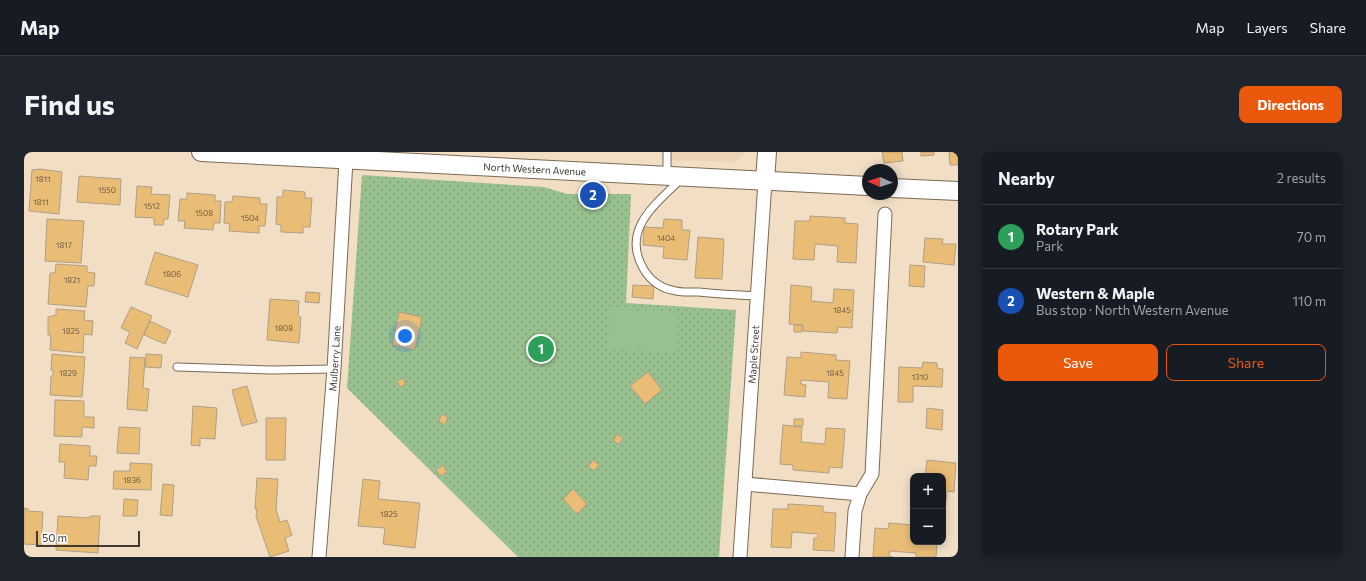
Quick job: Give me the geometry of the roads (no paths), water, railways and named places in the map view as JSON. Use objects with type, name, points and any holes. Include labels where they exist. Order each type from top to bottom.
[{"type":"main road","name":"North Western Avenue","points":[[201,152],[862,186]]},
{"type":"main road","name":"Maple Street","points":[[765,181],[767,152]]},
{"type":"main road","points":[[898,188],[958,191]]},
{"type":"street","name":"Mulberry Lane","points":[[319,557],[334,369],[346,160]]},
{"type":"street","name":"Maple Street","points":[[740,557],[765,181]]},
{"type":"street","points":[[852,557],[855,511],[860,494],[872,474],[886,214]]},
{"type":"street","points":[[745,484],[860,494]]},
{"type":"lane","points":[[667,152],[675,176],[649,210],[639,226],[637,235],[637,250],[644,271],[657,283],[673,291],[757,296]]},
{"type":"lane","points":[[177,367],[271,370],[334,369]]},
{"type":"place","name":"Western & Maple","points":[[593,195]]},
{"type":"place","name":"Rotary Park","points":[[541,349]]}]
